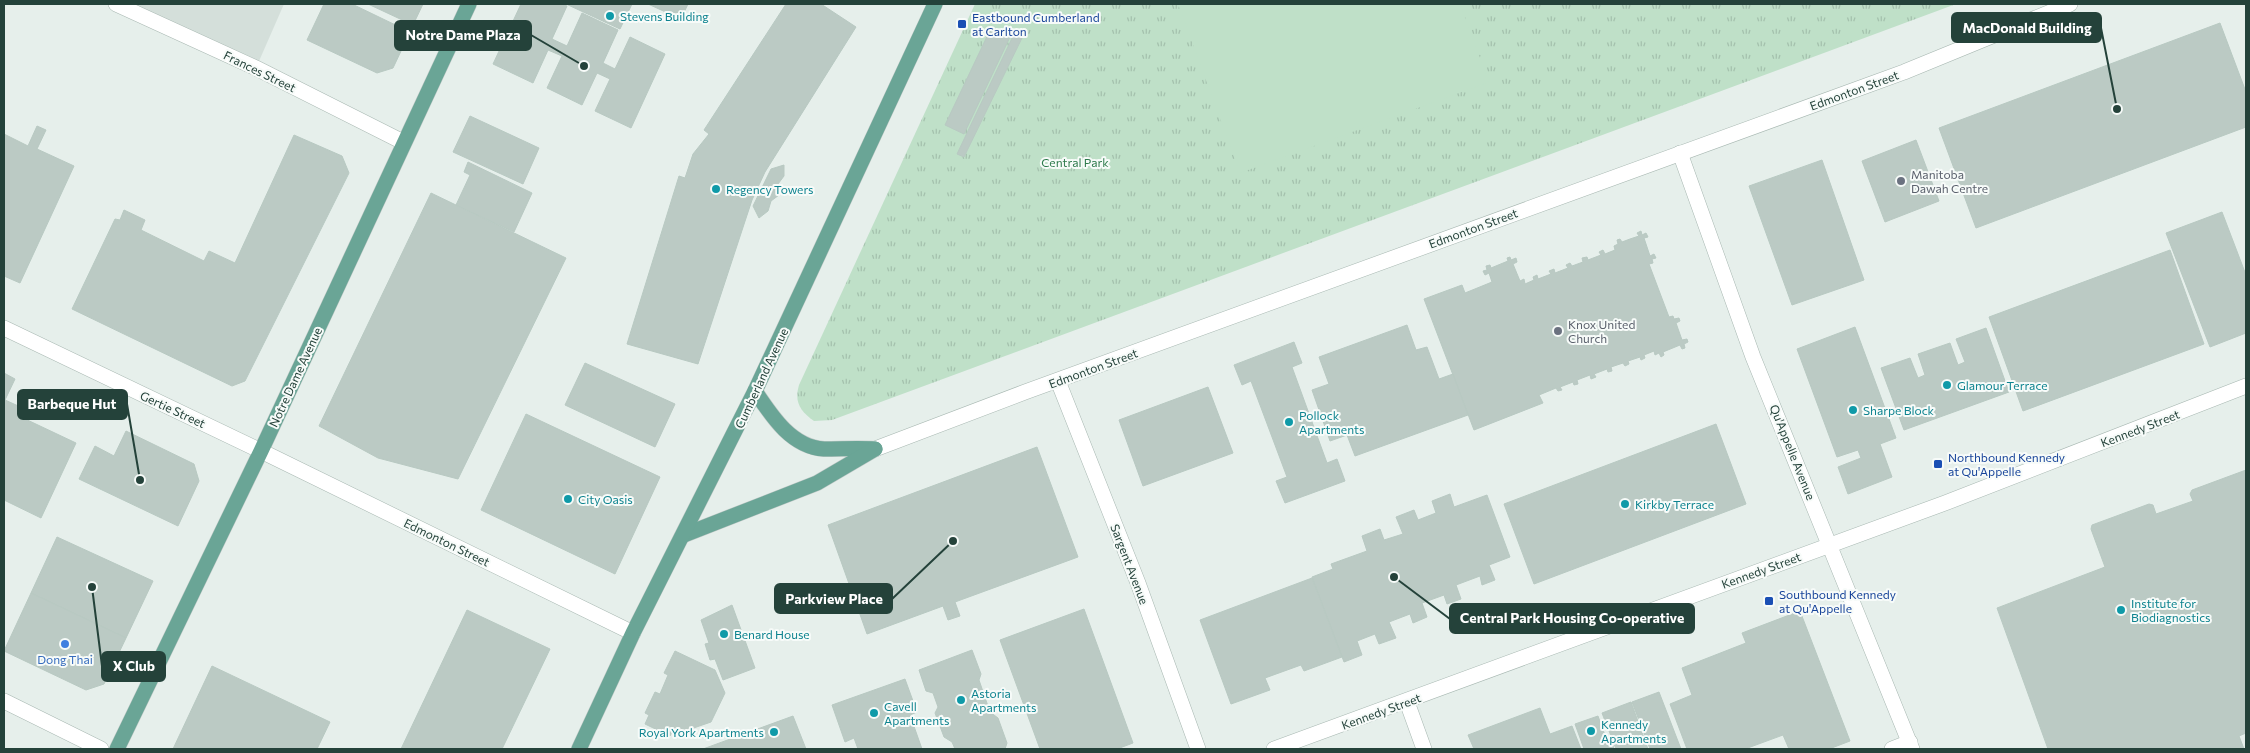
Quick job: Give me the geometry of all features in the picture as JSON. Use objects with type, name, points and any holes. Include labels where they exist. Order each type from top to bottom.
[{"type":"main road","name":"Notre Dame Avenue","points":[[117,749],[261,451],[403,142],[469,4]]},
{"type":"main road","name":"Cumberland Avenue","points":[[579,749],[633,633],[755,391],[935,4]]},
{"type":"main road","points":[[755,391],[775,421],[802,443],[822,449],[874,449]]},
{"type":"main road","points":[[684,535],[817,484],[874,449]]},
{"type":"street","name":"Frances Street","points":[[116,4],[256,68],[403,142]]},
{"type":"street","name":"Edmonton Street","points":[[874,449],[1904,72],[2070,4]]},
{"type":"street","name":"Qu'Appelle Avenue","points":[[1680,153],[1753,357],[1911,746]]},
{"type":"street","name":"Gertie Street","points":[[4,328],[261,451]]},
{"type":"street","name":"Sargent Avenue","points":[[1058,381],[1138,583],[1198,749]]},
{"type":"street","name":"Kennedy Street","points":[[1274,749],[1407,702],[1970,493],[2246,386]]},
{"type":"street","name":"Edmonton Street","points":[[261,451],[633,633]]},
{"type":"street","points":[[4,701],[101,749]]},
{"type":"street","points":[[1407,702],[1424,749]]},
{"type":"street","points":[[1892,749],[1911,746]]},
{"type":"shaded area","points":[[116,4],[284,4],[256,68]]},
{"type":"green space","name":"Central Park","points":[[975,4],[1956,4],[832,420],[814,421],[799,406],[797,396],[799,385]]},
{"type":"green space","points":[[1178,4],[1460,4],[1489,82],[1240,173]]},
{"type":"building","points":[[324,4],[352,4],[410,32],[393,68],[377,73],[307,40]]},
{"type":"building","points":[[368,4],[423,4],[413,25]]},
{"type":"building","points":[[521,4],[562,4],[567,6],[552,39],[567,46],[582,13],[618,30],[603,63],[615,69],[630,37],[665,54],[631,128],[595,111],[610,79],[597,73],[582,105],[547,88],[562,56],[548,50],[533,83],[493,64]]},
{"type":"building","name":"Stevens Building","points":[[566,4],[632,4],[620,29]]},
{"type":"building","points":[[648,4],[688,4],[681,19]]},
{"type":"building","name":"Regency Towers","points":[[786,4],[821,4],[856,27],[765,172],[752,200],[698,364],[627,344],[679,176],[685,178],[693,154],[709,134],[704,130]]},
{"type":"building","points":[[2220,23],[2246,92],[2246,127],[1976,228],[1939,128]]},
{"type":"building","points":[[991,28],[1010,37],[964,134],[945,125]]},
{"type":"building","points":[[1014,34],[1022,38],[964,157],[957,154]]},
{"type":"building","points":[[470,116],[539,148],[523,184],[453,152]]},
{"type":"building","points":[[37,126],[46,130],[37,149],[74,166],[20,283],[4,276],[4,134],[28,146]]},
{"type":"building","points":[[294,135],[342,156],[349,173],[245,381],[232,386],[72,309],[115,219],[120,220],[124,210],[145,220],[141,230],[204,261],[209,251],[235,263]]},
{"type":"building","name":"Manitoba Dawah Centre","points":[[1916,140],[1939,201],[1885,222],[1862,161]]},
{"type":"building","points":[[1822,160],[1864,280],[1792,305],[1749,186]]},
{"type":"building","points":[[468,162],[532,193],[514,232],[456,205],[470,175],[464,172]]},
{"type":"building","points":[[784,165],[784,176],[778,184],[779,195],[771,201],[768,211],[759,218],[753,206],[771,169]]},
{"type":"building","points":[[431,193],[566,258],[458,479],[378,458],[319,426]]},
{"type":"building","points":[[2222,212],[2246,275],[2246,333],[2210,347],[2166,233]]},
{"type":"building","name":"Knox United Church","points":[[1641,231],[1642,235],[1646,233],[1648,237],[1644,238],[1650,256],[1654,254],[1656,258],[1652,259],[1653,263],[1649,264],[1669,317],[1679,318],[1680,321],[1676,323],[1682,340],[1687,339],[1688,342],[1684,344],[1685,348],[1682,349],[1680,345],[1663,352],[1664,355],[1661,357],[1659,353],[1655,355],[1654,351],[1644,355],[1645,358],[1641,360],[1640,357],[1628,361],[1629,364],[1625,366],[1623,363],[1611,367],[1612,371],[1608,372],[1607,369],[1594,374],[1596,377],[1591,379],[1590,375],[1577,380],[1578,384],[1574,385],[1573,382],[1560,387],[1562,390],[1558,391],[1556,388],[1539,395],[1543,403],[1474,430],[1424,299],[1462,285],[1465,293],[1492,282],[1489,273],[1485,275],[1483,271],[1487,270],[1486,266],[1490,265],[1491,268],[1508,261],[1507,258],[1510,257],[1511,260],[1516,258],[1517,262],[1513,264],[1520,281],[1524,279],[1525,284],[1534,280],[1533,277],[1537,275],[1538,279],[1551,274],[1549,271],[1554,269],[1555,273],[1568,268],[1566,265],[1570,263],[1572,266],[1583,262],[1582,258],[1587,257],[1588,260],[1601,255],[1599,252],[1603,250],[1605,254],[1615,250],[1614,246],[1618,244],[1617,240],[1620,239],[1622,242],[1639,236],[1637,233]]},
{"type":"building","points":[[2170,250],[2204,344],[2023,411],[1989,317]]},
{"type":"building","points":[[1407,325],[1416,350],[1427,347],[1439,379],[1453,374],[1468,415],[1355,456],[1347,435],[1330,441],[1312,390],[1329,384],[1319,357]]},
{"type":"building","name":"Sharpe Block","points":[[1855,327],[1896,438],[1880,444],[1892,477],[1848,494],[1838,467],[1861,458],[1858,450],[1837,457],[1797,349]]},
{"type":"building","name":"Glamour Terrace","points":[[1986,328],[2009,392],[1904,430],[1881,368],[1910,358],[1918,378],[1925,375],[1918,354],[1950,343],[1958,365],[1965,362],[1956,339]]},
{"type":"building","name":"Pollock Apartments","points":[[1294,342],[1302,363],[1292,367],[1327,463],[1337,459],[1345,481],[1285,503],[1276,481],[1287,477],[1251,381],[1242,385],[1234,365]]},
{"type":"building","points":[[585,363],[675,404],[655,447],[565,405]]},
{"type":"building","points":[[4,373],[15,379],[5,400],[25,409],[21,417],[76,443],[41,518],[4,500]]},
{"type":"building","points":[[1208,387],[1233,453],[1143,486],[1119,420]]},
{"type":"building","name":"City Oasis","points":[[526,414],[660,477],[615,574],[481,510]]},
{"type":"building","name":"Kirkby Terrace","points":[[1716,424],[1746,504],[1534,584],[1504,504]]},
{"type":"building","points":[[126,431],[194,464],[199,481],[178,526],[79,479],[95,446],[114,456]]},
{"type":"building","points":[[1037,447],[1078,557],[955,602],[960,616],[948,620],[943,606],[867,634],[828,525]]},
{"type":"building","name":"Institute for Biodiagnostics","points":[[2246,470],[2246,733],[2239,736],[2244,749],[2048,749],[1997,608],[2105,567],[2091,529],[2092,525],[2149,504],[2153,505],[2156,514],[2193,501],[2190,494],[2192,490]]},
{"type":"building","points":[[1450,494],[1454,507],[1487,495],[1510,557],[1489,565],[1495,580],[1482,585],[1480,576],[1456,585],[1461,599],[1447,604],[1444,595],[1422,603],[1427,617],[1413,623],[1410,614],[1389,622],[1396,638],[1379,644],[1375,634],[1357,641],[1362,655],[1344,662],[1312,577],[1333,569],[1331,564],[1367,551],[1362,536],[1380,529],[1384,540],[1403,534],[1396,517],[1414,510],[1418,520],[1436,513],[1432,501]]},
{"type":"building","points":[[57,537],[153,581],[126,638],[31,593]]},
{"type":"building","points":[[1312,578],[1342,657],[1304,671],[1301,665],[1265,678],[1270,690],[1231,704],[1200,620]]},
{"type":"building","name":"Dong Thai","points":[[31,593],[126,638],[104,684],[86,690],[4,651]]},
{"type":"building","name":"Benard House","points":[[732,605],[755,668],[723,680],[715,659],[710,660],[705,644],[709,643],[701,620]]},
{"type":"building","points":[[1084,609],[1133,743],[1117,749],[1040,749],[1000,640]]},
{"type":"building","points":[[467,610],[550,649],[502,749],[401,749]]},
{"type":"building","points":[[1800,611],[1850,741],[1829,749],[1789,749],[1783,735],[1745,749],[1687,749],[1670,704],[1692,695],[1682,668],[1746,643],[1742,633]]},
{"type":"building","name":"Astoria Apartments","points":[[972,650],[981,674],[979,680],[990,712],[998,718],[1007,743],[1005,749],[955,749],[952,742],[944,737],[935,713],[938,707],[933,693],[926,691],[919,670]]},
{"type":"building","points":[[675,651],[715,670],[725,693],[711,722],[682,732],[674,728],[670,736],[645,724],[649,715],[645,713],[655,692],[660,694],[668,675],[664,673]]},
{"type":"building","points":[[212,666],[330,722],[317,749],[173,749]]},
{"type":"building","name":"Cavell Apartments","points":[[905,679],[917,712],[910,715],[922,749],[858,749],[854,738],[845,742],[832,705]]},
{"type":"building","points":[[1659,692],[1681,749],[1650,749],[1632,702]]},
{"type":"building","points":[[1631,702],[1648,749],[1616,749],[1602,713]]},
{"type":"building","points":[[1540,708],[1550,734],[1572,726],[1581,749],[1474,749],[1468,735]]},
{"type":"building","name":"Royal York Apartments","points":[[793,716],[806,749],[703,749]]},
{"type":"building","name":"Kennedy Apartments","points":[[1598,716],[1606,738],[1611,740],[1614,749],[1584,749],[1575,724]]},
{"type":"place","name":"Stevens Building","points":[[610,16]]},
{"type":"place","name":"Eastbound Cumberland at Carlton","points":[[962,24]]},
{"type":"place","name":"Notre Dame Plaza","points":[[584,66]]},
{"type":"place","name":"MacDonald Building","points":[[2117,109]]},
{"type":"place","name":"Manitoba Dawah Centre","points":[[1901,181]]},
{"type":"place","name":"Regency Towers","points":[[716,189]]},
{"type":"place","name":"Knox United Church","points":[[1558,331]]},
{"type":"place","name":"Glamour Terrace","points":[[1947,385]]},
{"type":"place","name":"Sharpe Block","points":[[1853,410]]},
{"type":"place","name":"Pollock Apartments","points":[[1289,422]]},
{"type":"place","name":"Northbound Kennedy at Qu'Appelle","points":[[1938,464]]},
{"type":"place","name":"Barbeque Hut","points":[[140,480]]},
{"type":"place","name":"City Oasis","points":[[568,499]]},
{"type":"place","name":"Kirkby Terrace","points":[[1625,504]]},
{"type":"place","name":"Parkview Place","points":[[953,541]]},
{"type":"place","name":"Central Park Housing Co-operative","points":[[1394,577]]},
{"type":"place","name":"X Club","points":[[92,587]]},
{"type":"place","name":"Southbound Kennedy at Qu'Appelle","points":[[1769,601]]},
{"type":"place","name":"Institute for Biodiagnostics","points":[[2121,610]]},
{"type":"place","name":"Benard House","points":[[724,634]]},
{"type":"place","name":"Dong Thai","points":[[65,644]]},
{"type":"place","name":"Astoria Apartments","points":[[961,700]]},
{"type":"place","name":"Cavell Apartments","points":[[874,713]]},
{"type":"place","name":"Kennedy Apartments","points":[[1591,731]]},
{"type":"place","name":"Royal York Apartments","points":[[774,732]]}]
